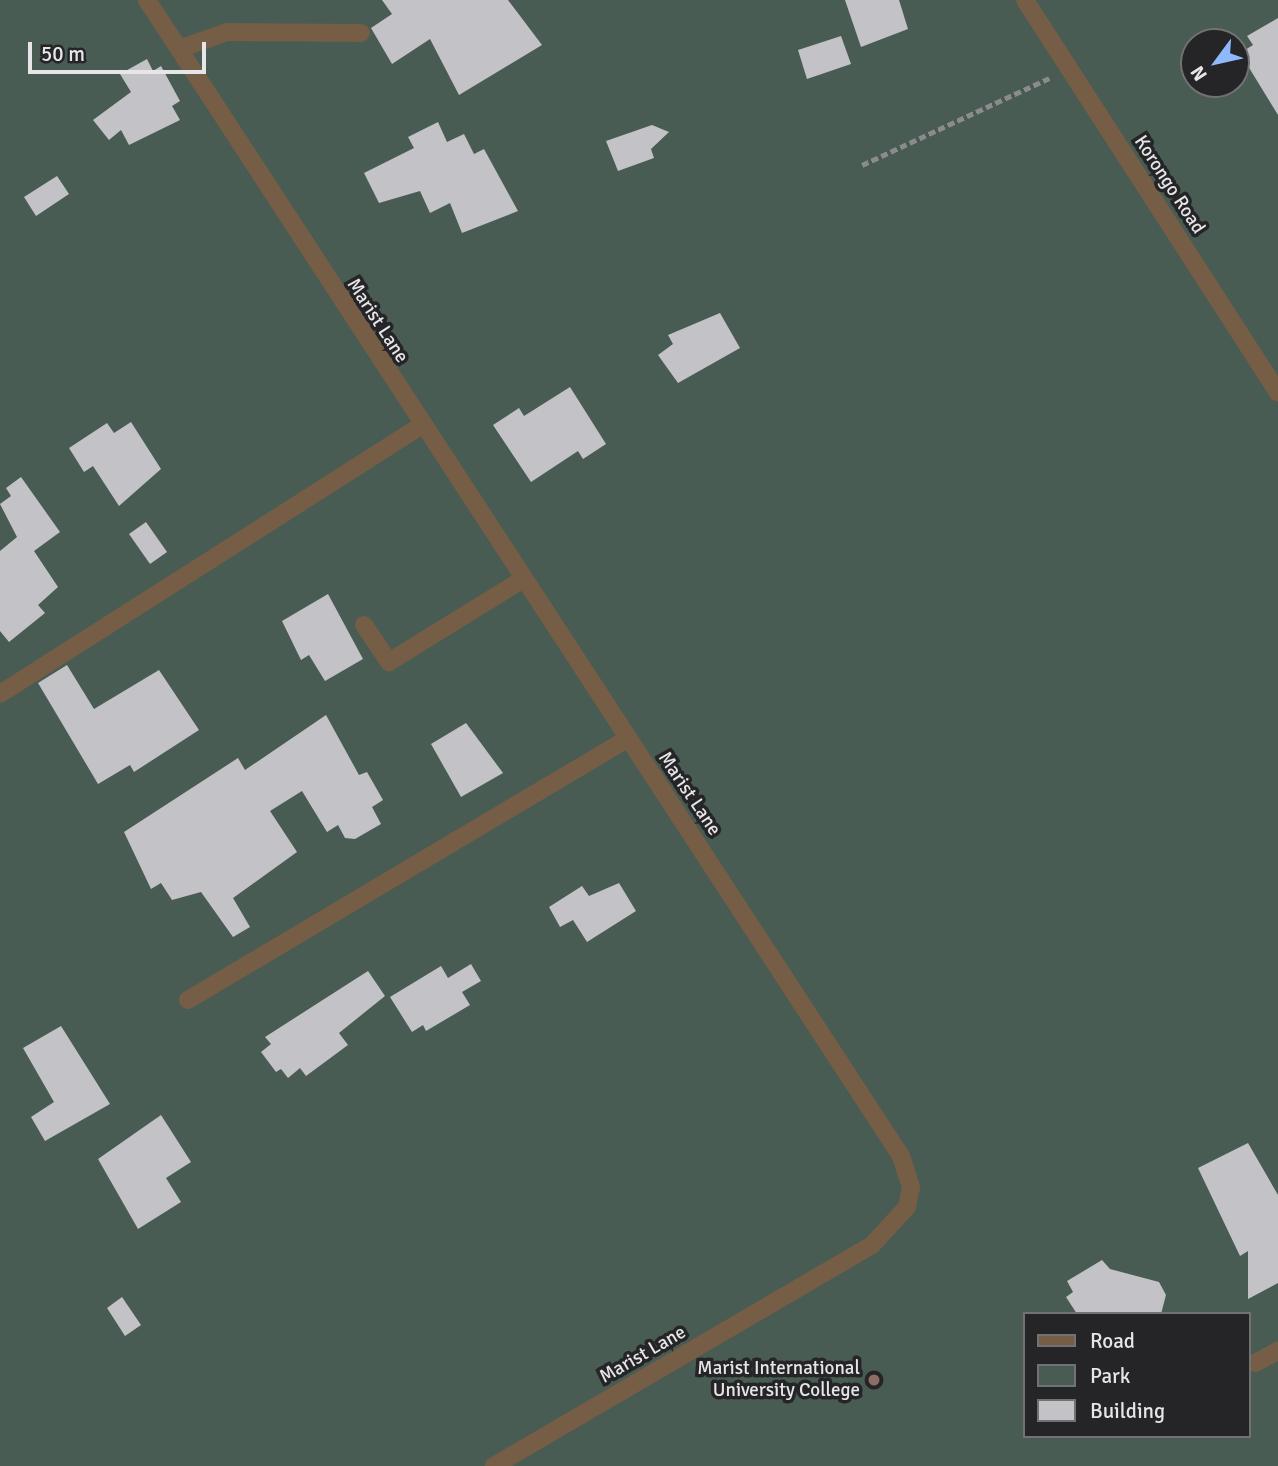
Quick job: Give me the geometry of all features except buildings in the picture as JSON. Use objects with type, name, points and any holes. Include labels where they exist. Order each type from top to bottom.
[{"type":"street","name":"Marist Lane","points":[[147,0],[420,426],[901,1156],[911,1187],[907,1207],[872,1245],[494,1466]]},
{"type":"street","name":"Korongo Road","points":[[1024,0],[1278,393]]},
{"type":"street","points":[[178,50],[228,32],[361,33]]},
{"type":"street","points":[[0,694],[420,426]]},
{"type":"street","points":[[364,625],[388,662],[522,580]]},
{"type":"street","points":[[188,1000],[627,739]]},
{"type":"street","points":[[1255,1363],[1278,1352]]},
{"type":"path","points":[[862,165],[1069,69]]},
{"type":"green space","points":[[0,0],[1278,0],[1278,1466],[0,1466]]},
{"type":"place","name":"Marist International University College","points":[[874,1380]]}]
